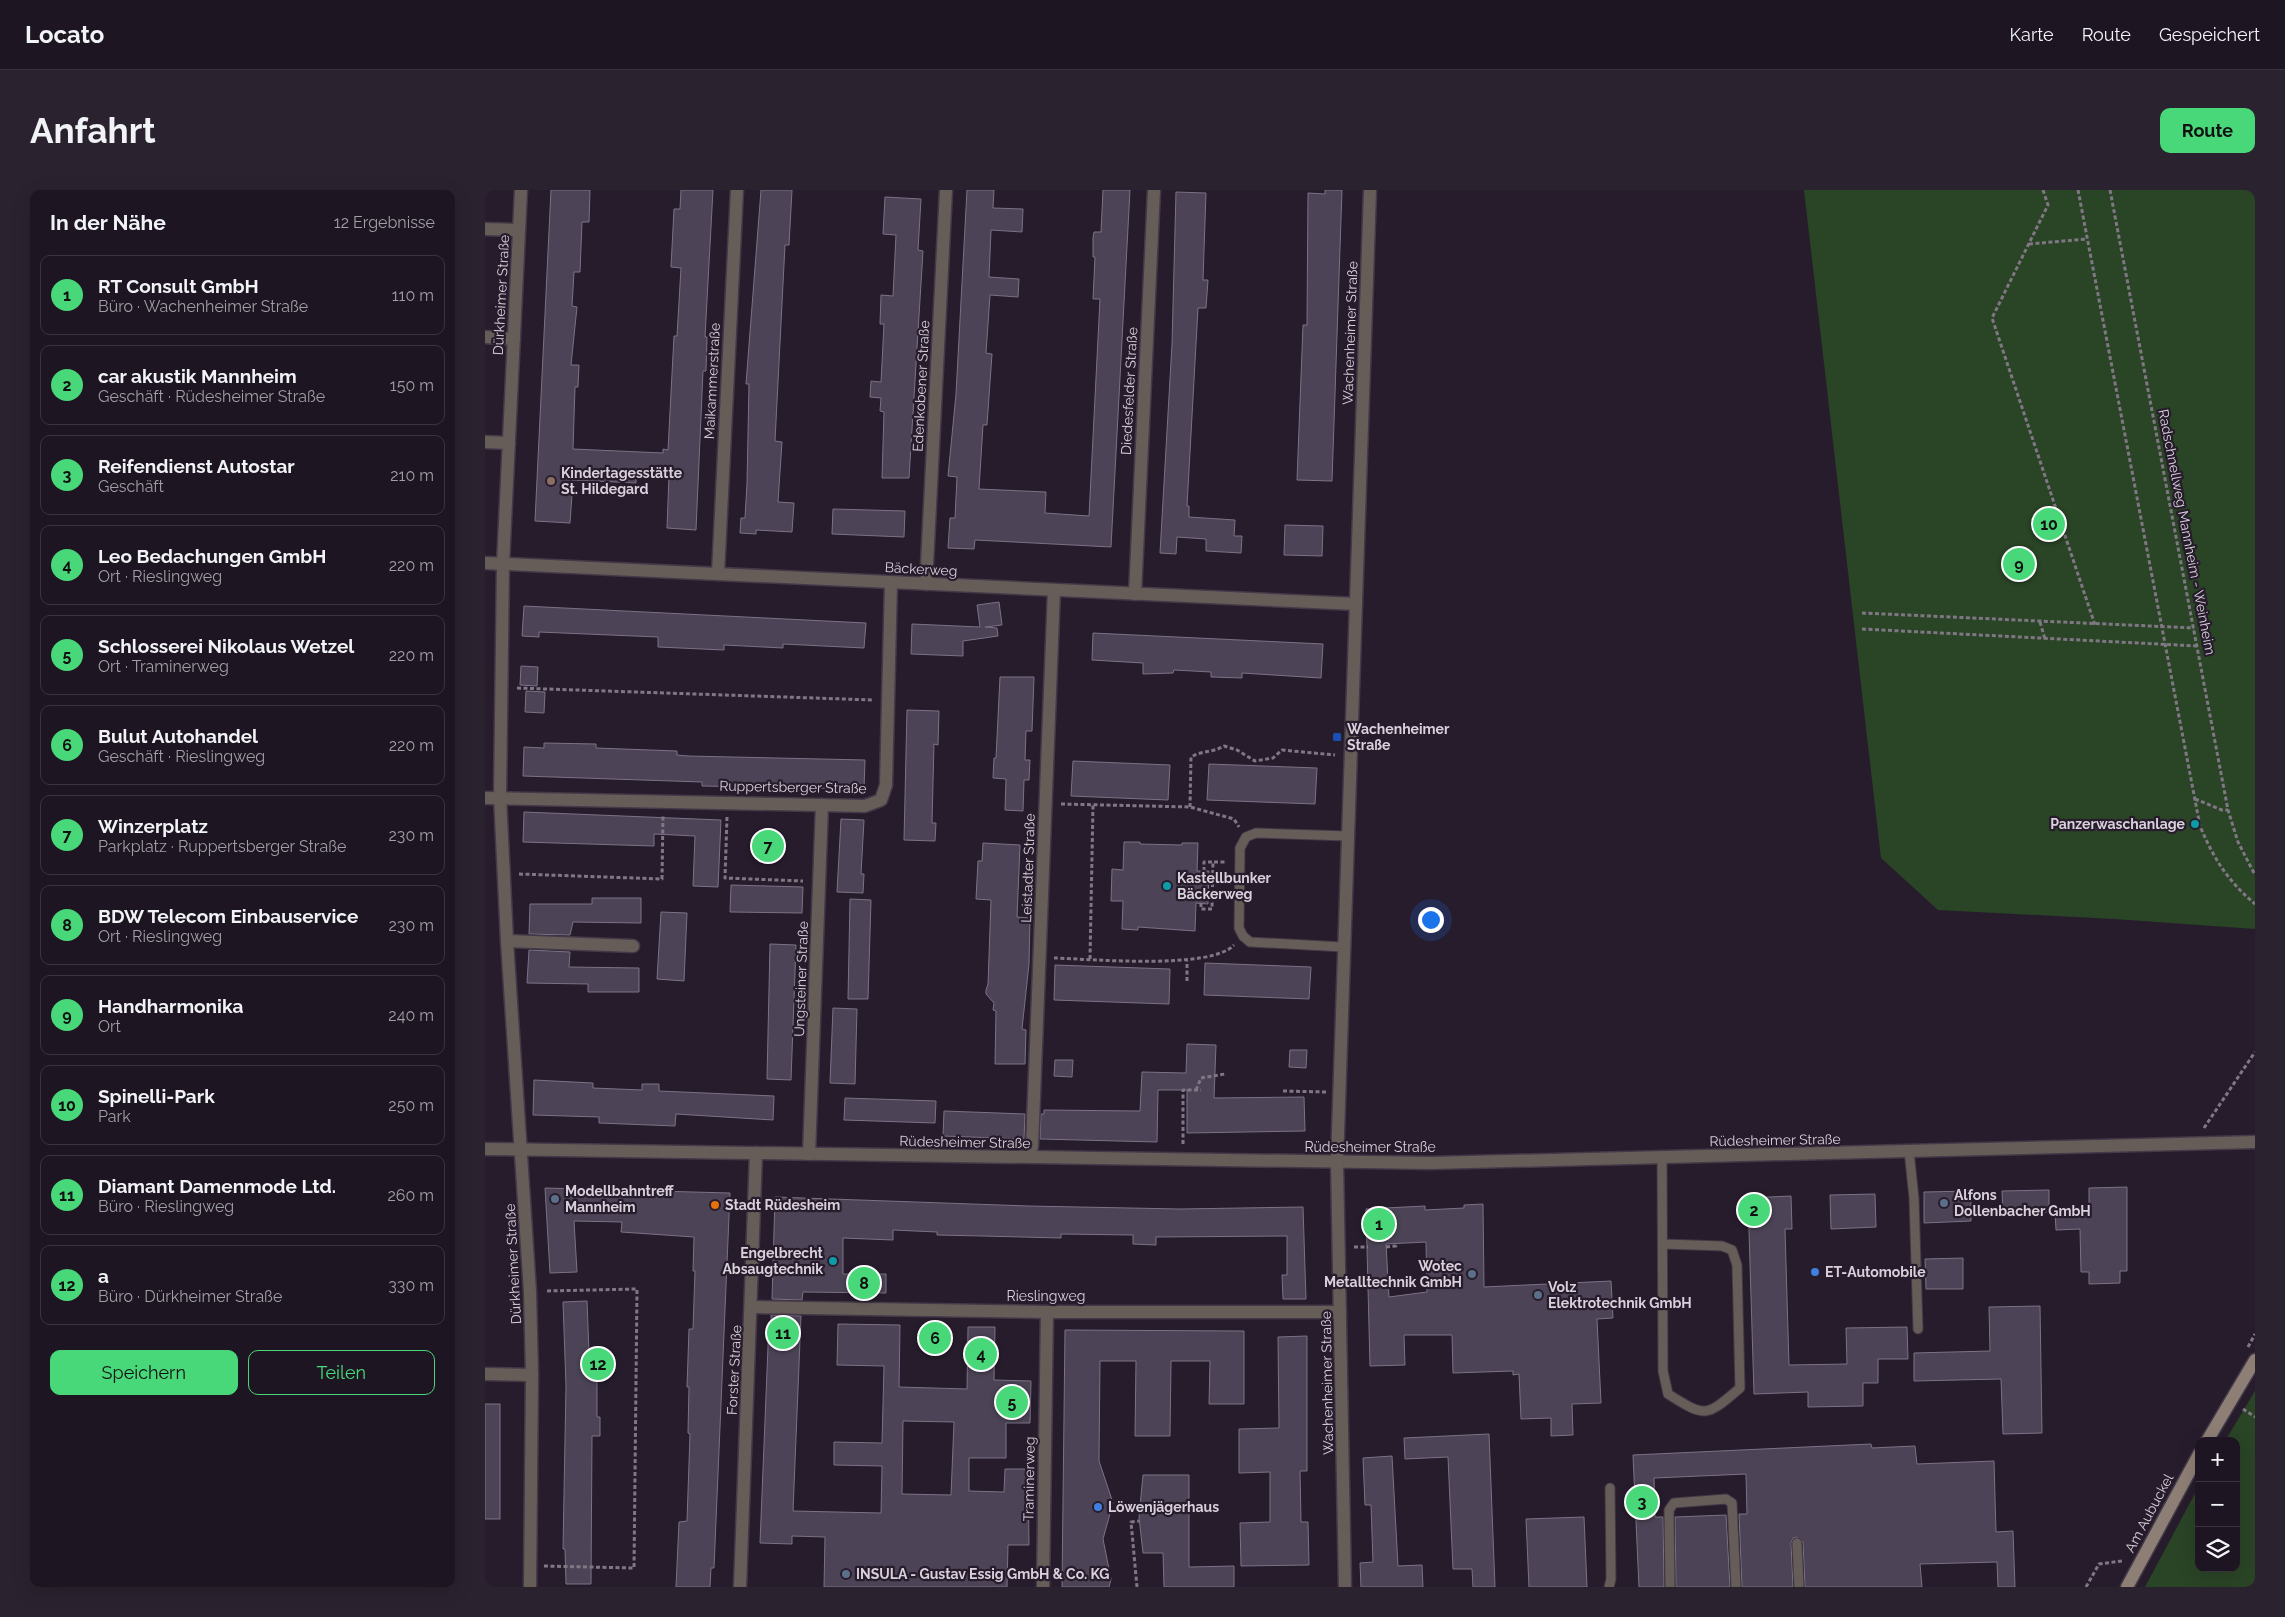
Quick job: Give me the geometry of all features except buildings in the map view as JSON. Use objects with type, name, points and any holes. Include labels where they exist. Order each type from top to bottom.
[{"type":"main road","points":[[2209,1437],[2255,1360]]},
{"type":"main road","name":"Am Aubuckel","points":[[2127,1587],[2195,1461]]},
{"type":"street","name":"Dürkheimer Straße","points":[[521,190],[503,564],[500,798],[507,940],[530,1292],[532,1374],[530,1587]]},
{"type":"street","name":"Maikammerstraße","points":[[718,574],[737,190]]},
{"type":"street","name":"Edenkobener Straße","points":[[927,584],[946,190]]},
{"type":"street","name":"Diedesfelder Straße","points":[[1135,594],[1154,190]]},
{"type":"street","name":"Wachenheimer Straße","points":[[1345,1587],[1337,1162],[1370,190]]},
{"type":"street","points":[[485,228],[519,230]]},
{"type":"street","points":[[485,337],[514,338]]},
{"type":"street","points":[[485,442],[509,443]]},
{"type":"street","name":"Bäckerweg","points":[[485,563],[1356,604]]},
{"type":"street","name":"Ruppertsberger Straße","points":[[485,798],[663,800],[865,806],[881,800],[886,785],[891,582]]},
{"type":"street","name":"Leistadter Straße","points":[[1032,1148],[1054,590]]},
{"type":"street","name":"Ungsteiner Straße","points":[[809,1154],[822,805]]},
{"type":"street","points":[[507,940],[633,946]]},
{"type":"street","name":"Rüdesheimer Straße","points":[[485,1149],[1431,1163],[2255,1142]]},
{"type":"street","name":"Forster Straße","points":[[740,1587],[757,1154]]},
{"type":"street","name":"Rieslingweg","points":[[752,1307],[1047,1312],[1340,1312]]},
{"type":"street","name":"Traminerweg","points":[[1043,1587],[1047,1312]]},
{"type":"street","points":[[485,1374],[532,1374]]},
{"type":"lane","points":[[1344,947],[1251,942],[1243,936],[1239,928],[1240,848],[1246,837],[1256,833],[1348,836]]},
{"type":"lane","points":[[1909,1151],[1914,1198],[1918,1329]]},
{"type":"lane","points":[[1663,1158],[1663,1244],[1663,1371],[1668,1394],[1694,1411],[1704,1412],[1718,1407],[1741,1388],[1737,1265],[1732,1250],[1721,1246],[1663,1244]]},
{"type":"lane","points":[[1609,1587],[1611,1579],[1610,1488]]},
{"type":"lane","points":[[1671,1587],[1669,1510],[1674,1503],[1727,1499],[1732,1503],[1736,1587]]},
{"type":"lane","points":[[1797,1543],[1799,1587]]},
{"type":"path","points":[[2043,190],[2048,205],[1992,318],[2095,625]]},
{"type":"path","points":[[2077,190],[2200,826],[2214,858],[2235,887],[2255,904]]},
{"type":"path","name":"Radschnellweg Mannheim - Weinheim","points":[[2109,190],[2228,810],[2238,842],[2255,875]]},
{"type":"path","points":[[2029,244],[2087,239]]},
{"type":"path","points":[[1863,612],[2095,625],[2194,628]]},
{"type":"path","points":[[2040,622],[2045,639]]},
{"type":"path","points":[[1862,629],[2197,646]]},
{"type":"path","points":[[501,687],[888,701]]},
{"type":"path","points":[[1190,807],[1191,757],[1202,751],[1214,752],[1224,746],[1237,750],[1255,761],[1273,758],[1282,750],[1317,752],[1351,758]]},
{"type":"path","points":[[2195,799],[2221,810],[2228,810]]},
{"type":"path","points":[[504,874],[662,880],[663,800]]},
{"type":"path","points":[[727,802],[725,878],[820,881]]},
{"type":"path","points":[[1045,803],[1190,807],[1234,819],[1246,837]]},
{"type":"path","points":[[1090,959],[1093,805]]},
{"type":"path","points":[[1204,871],[1204,862],[1240,862]]},
{"type":"path","points":[[1201,904],[1201,909],[1212,909],[1213,862]]},
{"type":"path","points":[[1039,958],[1187,961],[1229,951],[1243,936]]},
{"type":"path","points":[[1187,961],[1187,981]]},
{"type":"path","points":[[2201,1144],[2203,1130],[2255,1052]]},
{"type":"path","points":[[1177,1090],[1199,1090],[1201,1078],[1225,1074]]},
{"type":"path","points":[[1183,1090],[1183,1159]]},
{"type":"path","points":[[1283,1091],[1339,1092]]},
{"type":"path","points":[[1386,1246],[1396,1246],[1395,1243]]},
{"type":"path","points":[[530,1292],[637,1289],[634,1568],[531,1566]]},
{"type":"path","points":[[1137,1587],[1131,1522],[1139,1521]]},
{"type":"green space","points":[[1804,190],[2255,190],[2255,929],[2114,919],[1938,910],[1881,858]]},
{"type":"green space","points":[[2255,1391],[2255,1587],[2145,1587],[2195,1493],[2195,1572],[2240,1572],[2240,1437],[2227,1437]]},
{"type":"place","name":"Kindertagesstätte St. Hildegard","points":[[551,481]]},
{"type":"place","name":"Spinelli-Park","points":[[2049,524]]},
{"type":"place","name":"Handharmonika","points":[[2019,564]]},
{"type":"place","name":"Wachenheimer Straße","points":[[1337,737]]},
{"type":"place","name":"Panzerwaschanlage","points":[[2195,824]]},
{"type":"place","name":"Winzerplatz","points":[[768,846]]},
{"type":"place","name":"Kastellbunker Bäckerweg","points":[[1167,886]]},
{"type":"place","name":"Modellbahntreff Mannheim","points":[[555,1199]]},
{"type":"place","name":"Alfons Dollenbacher GmbH","points":[[1944,1203]]},
{"type":"place","name":"Stadt Rüdesheim","points":[[715,1205]]},
{"type":"place","name":"car akustik Mannheim","points":[[1754,1210]]},
{"type":"place","name":"RT Consult GmbH","points":[[1379,1224]]},
{"type":"place","name":"Engelbrecht Absaugtechnik","points":[[833,1261]]},
{"type":"place","name":"ET-Automobile","points":[[1815,1272]]},
{"type":"place","name":"Wotec Metalltechnik GmbH","points":[[1472,1274]]},
{"type":"place","name":"BDW Telecom Einbauservice","points":[[864,1283]]},
{"type":"place","name":"Volz Elektrotechnik GmbH","points":[[1538,1295]]},
{"type":"place","name":"Diamant Damenmode Ltd.","points":[[783,1333]]},
{"type":"place","name":"Bulut Autohandel","points":[[935,1338]]},
{"type":"place","name":"Leo Bedachungen GmbH","points":[[981,1354]]},
{"type":"place","name":"a","points":[[598,1364]]},
{"type":"place","name":"Schlosserei Nikolaus Wetzel","points":[[1012,1402]]},
{"type":"place","name":"Reifendienst Autostar","points":[[1642,1502]]},
{"type":"place","name":"Löwenjägerhaus","points":[[1098,1507]]},
{"type":"place","name":"INSULA - Gustav Essig GmbH & Co. KG","points":[[846,1574]]}]
